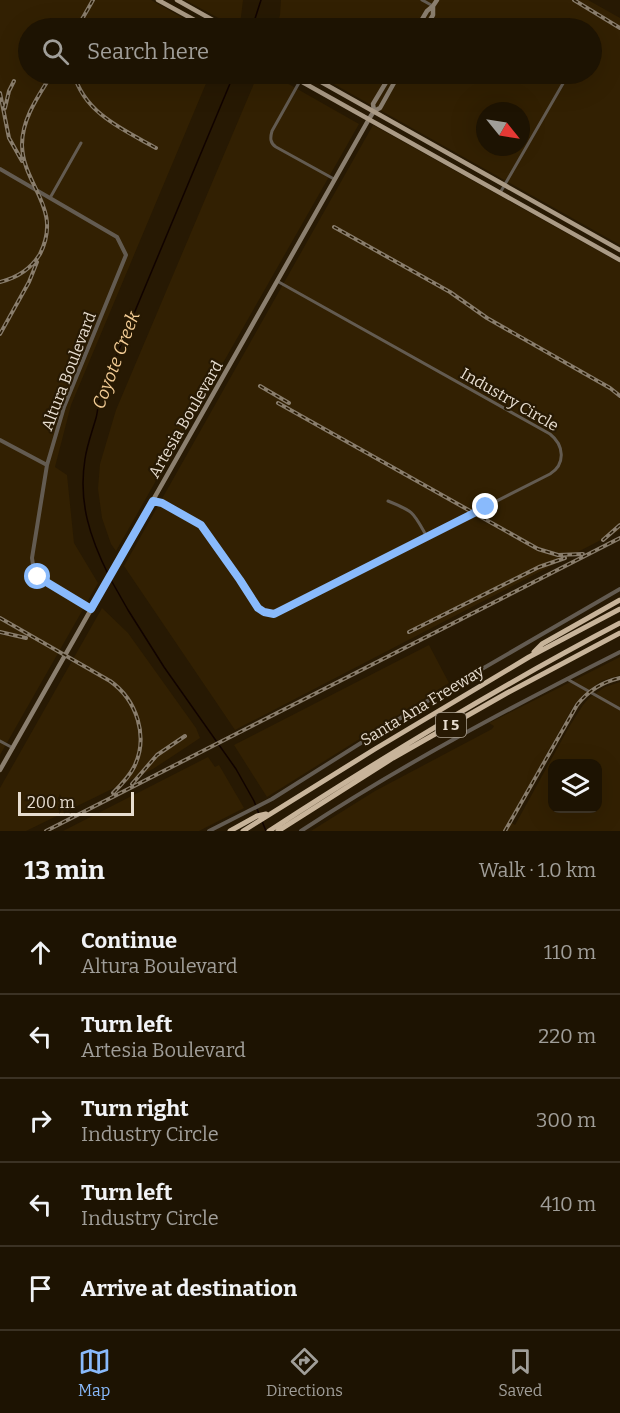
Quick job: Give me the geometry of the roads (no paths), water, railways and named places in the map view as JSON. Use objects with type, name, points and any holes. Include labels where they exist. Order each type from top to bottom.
[{"type":"highway","points":[[529,657],[542,644],[620,600]]},
{"type":"highway","name":"Santa Ana Freeway","points":[[248,824],[257,816],[273,812],[529,657],[620,609]]},
{"type":"highway","points":[[269,831],[286,823],[388,756],[483,699],[620,622]]},
{"type":"highway","name":"Santa Ana Freeway","points":[[278,831],[286,823],[507,693],[620,633]]},
{"type":"highway","points":[[230,831],[248,824]]},
{"type":"highway","points":[[243,831],[248,824]]},
{"type":"main road","points":[[158,0],[191,18]]},
{"type":"main road","points":[[177,0],[209,18]]},
{"type":"main road","points":[[423,18],[437,0]]},
{"type":"main road","points":[[431,18],[433,6]]},
{"type":"main road","points":[[305,84],[620,260]]},
{"type":"main road","points":[[325,84],[620,250]]},
{"type":"main road","name":"Artesia Boulevard","points":[[374,111],[374,104],[385,84]]},
{"type":"main road","name":"Artesia Boulevard","points":[[0,770],[369,119],[374,111],[380,108],[393,84]]},
{"type":"main road","points":[[438,158],[442,150]]},
{"type":"street","points":[[422,0],[433,6]]},
{"type":"street","points":[[298,84],[272,131],[270,139],[276,147],[335,179]]},
{"type":"street","points":[[500,193],[563,84]]},
{"type":"street","points":[[0,169],[50,198],[81,143]]},
{"type":"street","name":"Altura Boulevard","points":[[50,198],[117,237],[126,255],[64,407],[47,465],[32,558],[33,569],[41,580],[91,609]]},
{"type":"street","name":"Industry Circle","points":[[153,501],[162,503],[201,525],[260,611],[269,614],[279,613],[557,469],[562,452],[558,441],[550,434],[277,281]]},
{"type":"street","points":[[0,440],[47,465]]},
{"type":"street","points":[[388,501],[414,513],[427,537]]},
{"type":"street","points":[[209,831],[265,802],[437,695],[620,588]]},
{"type":"street","points":[[301,831],[351,799],[483,723],[620,652]]},
{"type":"street","points":[[566,679],[620,710]]},
{"type":"street","points":[[0,741],[13,748]]},
{"type":"waterway","name":"Coyote Creek","points":[[255,18],[261,0]]},
{"type":"waterway","name":"Coyote Creek","points":[[109,576],[91,534],[83,490],[86,454],[100,395],[230,84]]},
{"type":"waterway","name":"Coyote Creek","points":[[111,580],[164,667],[236,769],[259,814]]},
{"type":"waterway","name":"Coyote Creek","points":[[262,821],[266,831]]},
{"type":"railway","points":[[83,18],[93,0]]},
{"type":"railway","points":[[574,0],[620,28]]},
{"type":"railway","points":[[5,108],[14,81]]},
{"type":"railway","points":[[0,282],[28,268],[40,254],[46,238],[45,210],[28,173],[22,145],[28,116],[46,84]]},
{"type":"railway","points":[[78,84],[96,110],[107,119],[156,148]]},
{"type":"railway","points":[[0,93],[9,138],[22,161]]},
{"type":"railway","points":[[334,227],[450,292],[487,318],[610,388],[620,396]]},
{"type":"railway","points":[[0,334],[29,282],[37,262]]},
{"type":"railway","points":[[260,386],[289,403]]},
{"type":"railway","points":[[278,403],[538,549],[558,555],[583,554]]},
{"type":"railway","points":[[603,540],[620,525]]},
{"type":"railway","points":[[46,831],[620,538]]},
{"type":"railway","points":[[409,632],[539,567],[565,558]]},
{"type":"railway","points":[[0,618],[110,681],[127,698],[138,720],[140,744],[132,771],[113,793]]},
{"type":"railway","points":[[0,632],[26,638]]},
{"type":"railway","points":[[505,831],[577,705],[596,688],[620,678]]},
{"type":"railway","points":[[132,784],[157,755],[185,736]]}]
